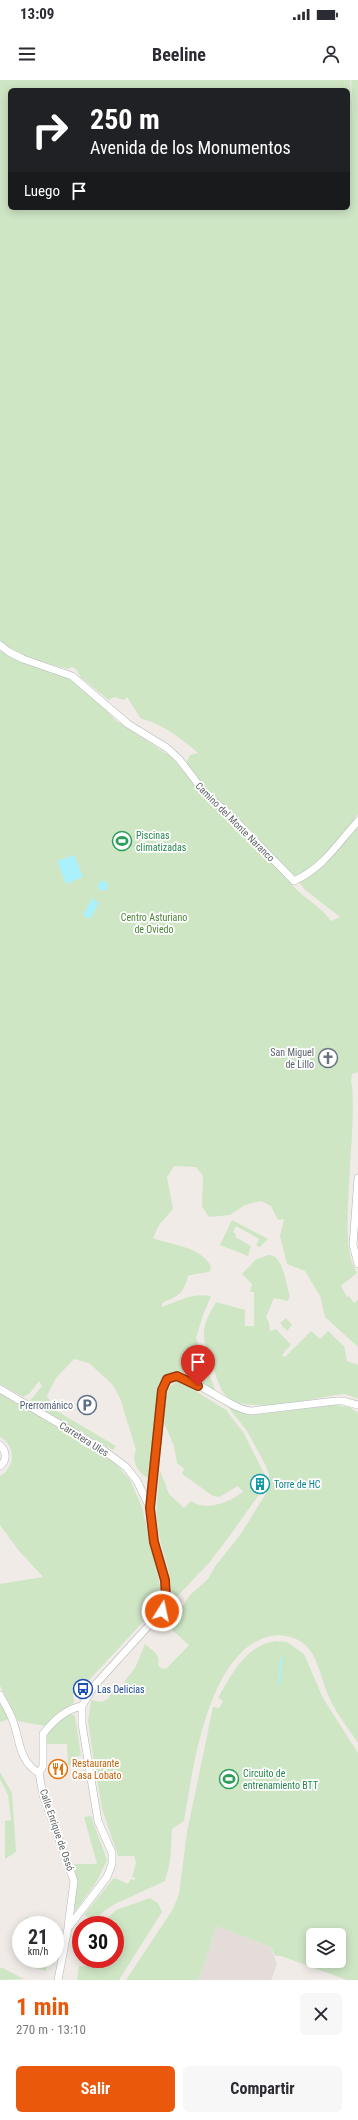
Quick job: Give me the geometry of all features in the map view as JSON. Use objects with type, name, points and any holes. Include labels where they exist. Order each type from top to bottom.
[{"type":"street","name":"Camino del Monte Naranco","points":[[0,645],[9,652],[23,659],[72,676],[128,724],[166,748],[179,759],[208,797],[226,811],[294,881],[310,873],[331,855],[358,821]]},
{"type":"street","points":[[358,1178],[353,1245],[358,1264]]},
{"type":"street","points":[[68,1928],[108,1877],[112,1864],[112,1853],[98,1821],[82,1724],[82,1706],[94,1686],[162,1611],[166,1598],[165,1580],[154,1542],[150,1508],[162,1390],[167,1379],[172,1377],[183,1377],[240,1409],[265,1410],[343,1400],[358,1405]]},
{"type":"street","name":"Carretera Ules","points":[[0,1389],[102,1449],[126,1467],[137,1481],[150,1508]]},
{"type":"street","points":[[0,1445],[4,1451],[5,1458],[0,1466]]},
{"type":"street","points":[[0,1695],[13,1722],[24,1759],[32,1769],[39,1773],[43,1766],[43,1734],[58,1717],[75,1707],[82,1706]]},
{"type":"street","name":"Calle Enrique de Ossó","points":[[39,1773],[43,1795],[60,1844],[72,1870],[74,1881],[68,1928],[58,1980]]},
{"type":"shaded area","points":[[216,1926],[271,1947],[277,1964],[271,1980],[198,1980],[206,1960]]},
{"type":"green space","name":"Centro Asturiano de Oviedo","points":[[0,80],[350,80],[354,123],[351,80],[358,80],[358,814],[353,820],[358,821],[358,1072],[352,1074],[351,1081],[353,1114],[348,1211],[349,1250],[357,1273],[341,1286],[347,1297],[349,1296],[354,1303],[358,1300],[358,1347],[325,1317],[320,1296],[305,1271],[287,1264],[280,1236],[284,1219],[278,1220],[271,1206],[261,1201],[245,1205],[230,1215],[209,1217],[202,1206],[203,1176],[196,1167],[174,1166],[167,1177],[173,1209],[159,1225],[153,1238],[192,1250],[206,1259],[211,1266],[210,1271],[188,1276],[180,1294],[162,1303],[162,1307],[192,1297],[204,1295],[211,1296],[196,1338],[216,1392],[186,1373],[171,1373],[164,1377],[158,1386],[150,1480],[139,1471],[135,1463],[134,1454],[136,1450],[120,1398],[112,1384],[89,1363],[74,1359],[56,1378],[47,1396],[55,1410],[116,1446],[113,1450],[29,1402],[42,1386],[39,1381],[30,1393],[23,1397],[0,1384],[0,649],[19,661],[66,676],[102,705],[115,720],[170,756],[213,805],[288,877],[295,888],[320,909],[331,921],[340,917],[304,889],[296,877],[214,799],[185,765],[190,755],[198,753],[193,748],[163,727],[141,719],[127,697],[124,700],[114,697],[109,700],[80,677],[77,670],[72,667],[68,669],[32,659],[8,647],[0,641]]},
{"type":"green space","points":[[232,1220],[268,1239],[260,1247],[256,1245],[259,1239],[236,1226],[233,1232],[236,1234],[235,1237],[251,1246],[248,1256],[220,1245]]},
{"type":"green space","points":[[268,1255],[273,1256],[281,1264],[290,1296],[288,1301],[274,1298],[266,1317],[269,1323],[270,1331],[276,1329],[291,1345],[282,1355],[285,1357],[311,1331],[320,1339],[328,1331],[344,1346],[347,1361],[358,1365],[358,1399],[345,1394],[279,1404],[248,1404],[235,1402],[226,1396],[221,1389],[204,1339],[207,1319],[216,1302],[245,1310],[245,1326],[254,1326],[254,1292],[250,1292],[252,1284],[242,1274],[255,1260]]},
{"type":"green space","points":[[286,1318],[292,1325],[287,1331],[280,1323]]},
{"type":"green space","points":[[176,1382],[181,1382],[226,1410],[243,1432],[265,1475],[265,1483],[263,1489],[209,1563],[170,1604],[171,1584],[158,1532],[157,1522],[160,1470],[169,1494],[184,1508],[191,1501],[204,1506],[211,1506],[225,1502],[243,1492],[238,1486],[219,1497],[213,1496],[182,1474],[184,1469],[177,1463],[174,1446],[164,1423],[167,1389]]},
{"type":"green space","points":[[0,1394],[80,1441],[80,1444],[114,1462],[130,1480],[142,1507],[161,1590],[159,1601],[153,1611],[80,1690],[73,1694],[74,1703],[60,1712],[45,1726],[18,1721],[0,1686],[0,1584],[43,1577],[19,1551],[0,1525],[0,1476],[9,1467],[12,1456],[9,1445],[0,1437]]},
{"type":"green space","points":[[336,1405],[350,1407],[358,1413],[358,1743],[332,1703],[318,1666],[306,1645],[292,1637],[276,1635],[250,1646],[232,1663],[218,1687],[207,1714],[199,1743],[184,1821],[172,1829],[170,1862],[165,1881],[115,1904],[99,1916],[86,1916],[84,1915],[112,1880],[115,1878],[128,1884],[131,1879],[134,1880],[135,1878],[132,1877],[136,1863],[134,1856],[118,1856],[102,1809],[88,1721],[91,1700],[102,1702],[109,1698],[110,1691],[117,1691],[135,1668],[145,1644],[157,1655],[159,1661],[158,1665],[162,1669],[167,1668],[189,1645],[162,1621],[179,1603],[183,1606],[190,1595],[208,1579],[216,1565],[240,1535],[270,1487],[269,1475],[266,1466],[247,1431],[228,1407],[254,1415]]},
{"type":"green space","points":[[276,1641],[287,1642],[304,1654],[323,1698],[358,1753],[358,1980],[347,1980],[314,1968],[346,1968],[346,1928],[306,1928],[306,1965],[281,1956],[275,1956],[271,1947],[216,1926],[206,1960],[198,1980],[126,1980],[173,1909],[179,1894],[187,1832],[213,1707],[219,1708],[223,1701],[218,1698],[229,1679],[241,1662],[256,1648]]},
{"type":"green space","points":[[0,1702],[9,1719],[0,1722]]},
{"type":"green space","points":[[69,1713],[75,1716],[81,1756],[72,1757],[71,1765],[68,1765],[67,1744],[46,1744],[46,1738],[50,1730],[56,1723]]},
{"type":"green space","points":[[0,1772],[12,1793],[16,1852],[5,1859],[5,1821],[11,1820],[8,1795],[0,1779]]},
{"type":"green space","points":[[91,1816],[107,1860],[97,1881],[74,1913],[77,1883],[74,1864],[97,1864],[84,1817]]},
{"type":"green space","points":[[150,1898],[158,1903],[162,1912],[119,1980],[77,1980],[79,1968],[124,1968],[124,1916],[110,1916],[116,1910]]},
{"type":"green space","points":[[0,1968],[3,1968],[24,1979],[0,1980]]},
{"type":"green space","points":[[35,1968],[46,1968],[46,1971]]},
{"type":"water","points":[[74,855],[83,877],[66,884],[57,861]]},
{"type":"water","points":[[101,881],[105,881],[107,882],[107,890],[101,891],[98,888],[98,884]]},
{"type":"water","points":[[92,898],[99,903],[90,919],[83,915]]},
{"type":"waterway","points":[[279,1684],[281,1658]]},
{"type":"place","name":"Piscinas climatizadas","points":[[122,841]]},
{"type":"place","name":"San Miguel de Lillo","points":[[328,1058]]},
{"type":"place","name":"Prerrománico","points":[[87,1405]]},
{"type":"place","name":"Torre de HC","points":[[260,1484]]},
{"type":"place","name":"Las Delicias","points":[[83,1689]]},
{"type":"place","name":"Restaurante Casa Lobato","points":[[58,1769]]},
{"type":"place","name":"Circuito de entrenamiento BTT","points":[[229,1779]]},
{"type":"route","points":[[162,1611],[166,1598],[165,1580],[154,1542],[150,1508],[162,1390],[167,1379],[177,1376],[183,1377],[198,1386]]}]
